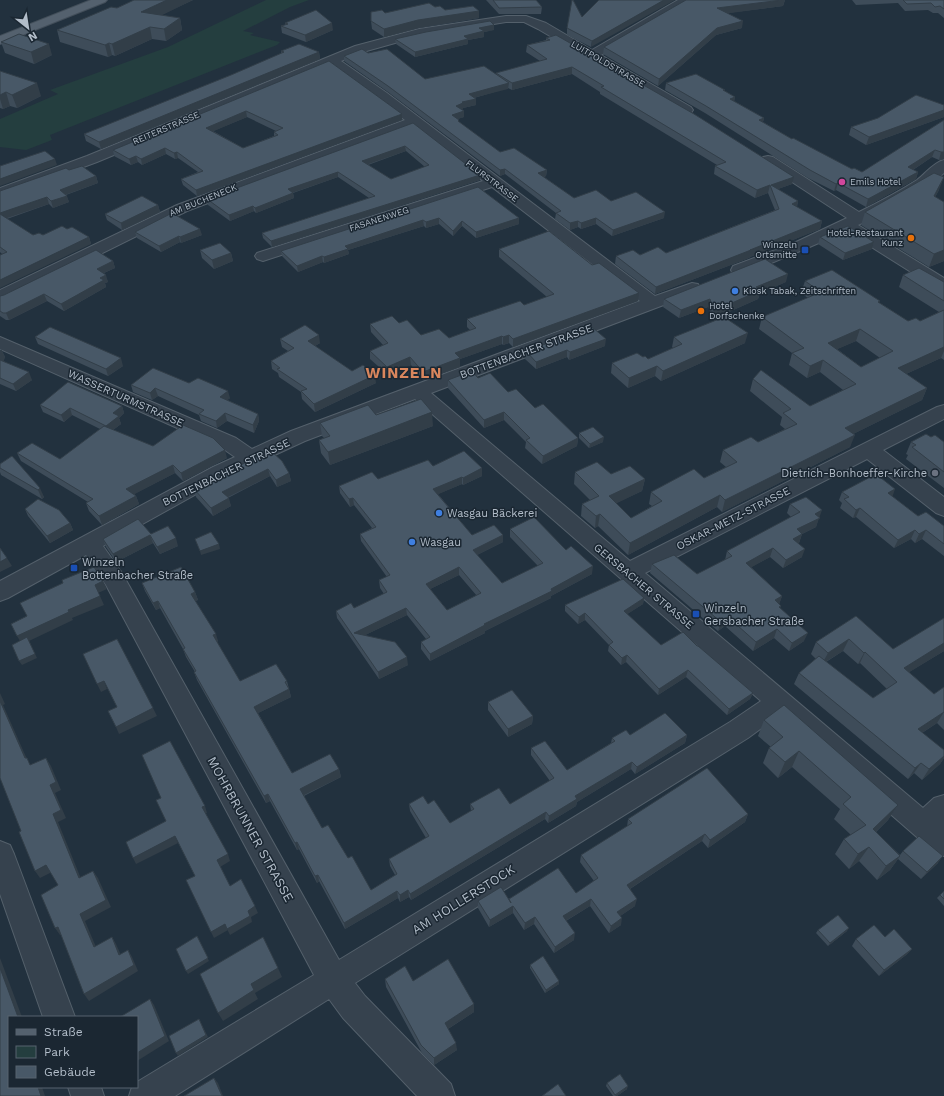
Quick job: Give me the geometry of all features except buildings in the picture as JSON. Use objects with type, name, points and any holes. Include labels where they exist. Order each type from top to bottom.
[{"type":"main road","points":[[0,40],[101,0]]},
{"type":"street","points":[[592,54],[686,0]]},
{"type":"street","name":"LUITPOLDSTRASSE","points":[[331,60],[359,49],[419,33],[513,18],[526,19],[592,54],[699,117]]},
{"type":"street","name":"FLURSTRASSE","points":[[331,60],[414,121],[652,303]]},
{"type":"street","name":"REITERSTRASSE","points":[[0,192],[92,159],[331,60]]},
{"type":"street","name":"AM BUCHENECK","points":[[0,297],[182,208],[414,121]]},
{"type":"street","points":[[753,151],[944,286]]},
{"type":"street","name":"BOTTENBACHER STRASSE","points":[[0,592],[184,491],[250,457],[298,436],[715,280],[791,249],[853,222],[921,184],[944,164]]},
{"type":"street","name":"FASANENWEG","points":[[263,256],[494,182]]},
{"type":"street","name":"WASSERTURMSTRASSE","points":[[0,342],[229,443],[250,457]]},
{"type":"street","name":"GERSBACHER STRASSE","points":[[416,391],[780,701],[944,843]]},
{"type":"street","name":"OSKAR-METZ-STRASSE","points":[[628,572],[944,411]]},
{"type":"street","points":[[868,450],[944,508]]},
{"type":"street","name":"MOHRBRUNNER STRASSE","points":[[90,543],[114,579],[333,979],[354,1007],[439,1096]]},
{"type":"street","name":"AM HOLLERSTOCK","points":[[145,1096],[739,730],[780,701]]},
{"type":"street","points":[[923,825],[944,807]]},
{"type":"street","points":[[0,854],[59,1016]]},
{"type":"green space","points":[[266,0],[309,0],[290,7],[243,31],[254,33],[250,35],[280,42],[277,45],[50,135],[52,140],[26,150],[0,147],[0,119],[58,94],[50,90],[168,47]]},
{"type":"place","name":"Emils Hotel","points":[[842,182]]},
{"type":"place","name":"Hotel-Restaurant Kunz","points":[[911,238]]},
{"type":"place","name":"Winzeln Ortsmitte","points":[[805,250]]},
{"type":"place","name":"Kiosk Tabak, Zeitschriften","points":[[735,291]]},
{"type":"place","name":"Hotel Dorfschenke","points":[[701,311]]},
{"type":"place","name":"Dietrich-Bonhoeffer-Kirche","points":[[935,473]]},
{"type":"place","name":"Wasgau Bäckerei","points":[[439,513]]},
{"type":"place","name":"Wasgau","points":[[412,542]]},
{"type":"place","name":"Winzeln Bottenbacher Straße","points":[[74,568]]},
{"type":"place","name":"Winzeln Gersbacher Straße","points":[[696,614]]},
{"type":"district","name":"WINZELN","points":[[404,373]]}]
